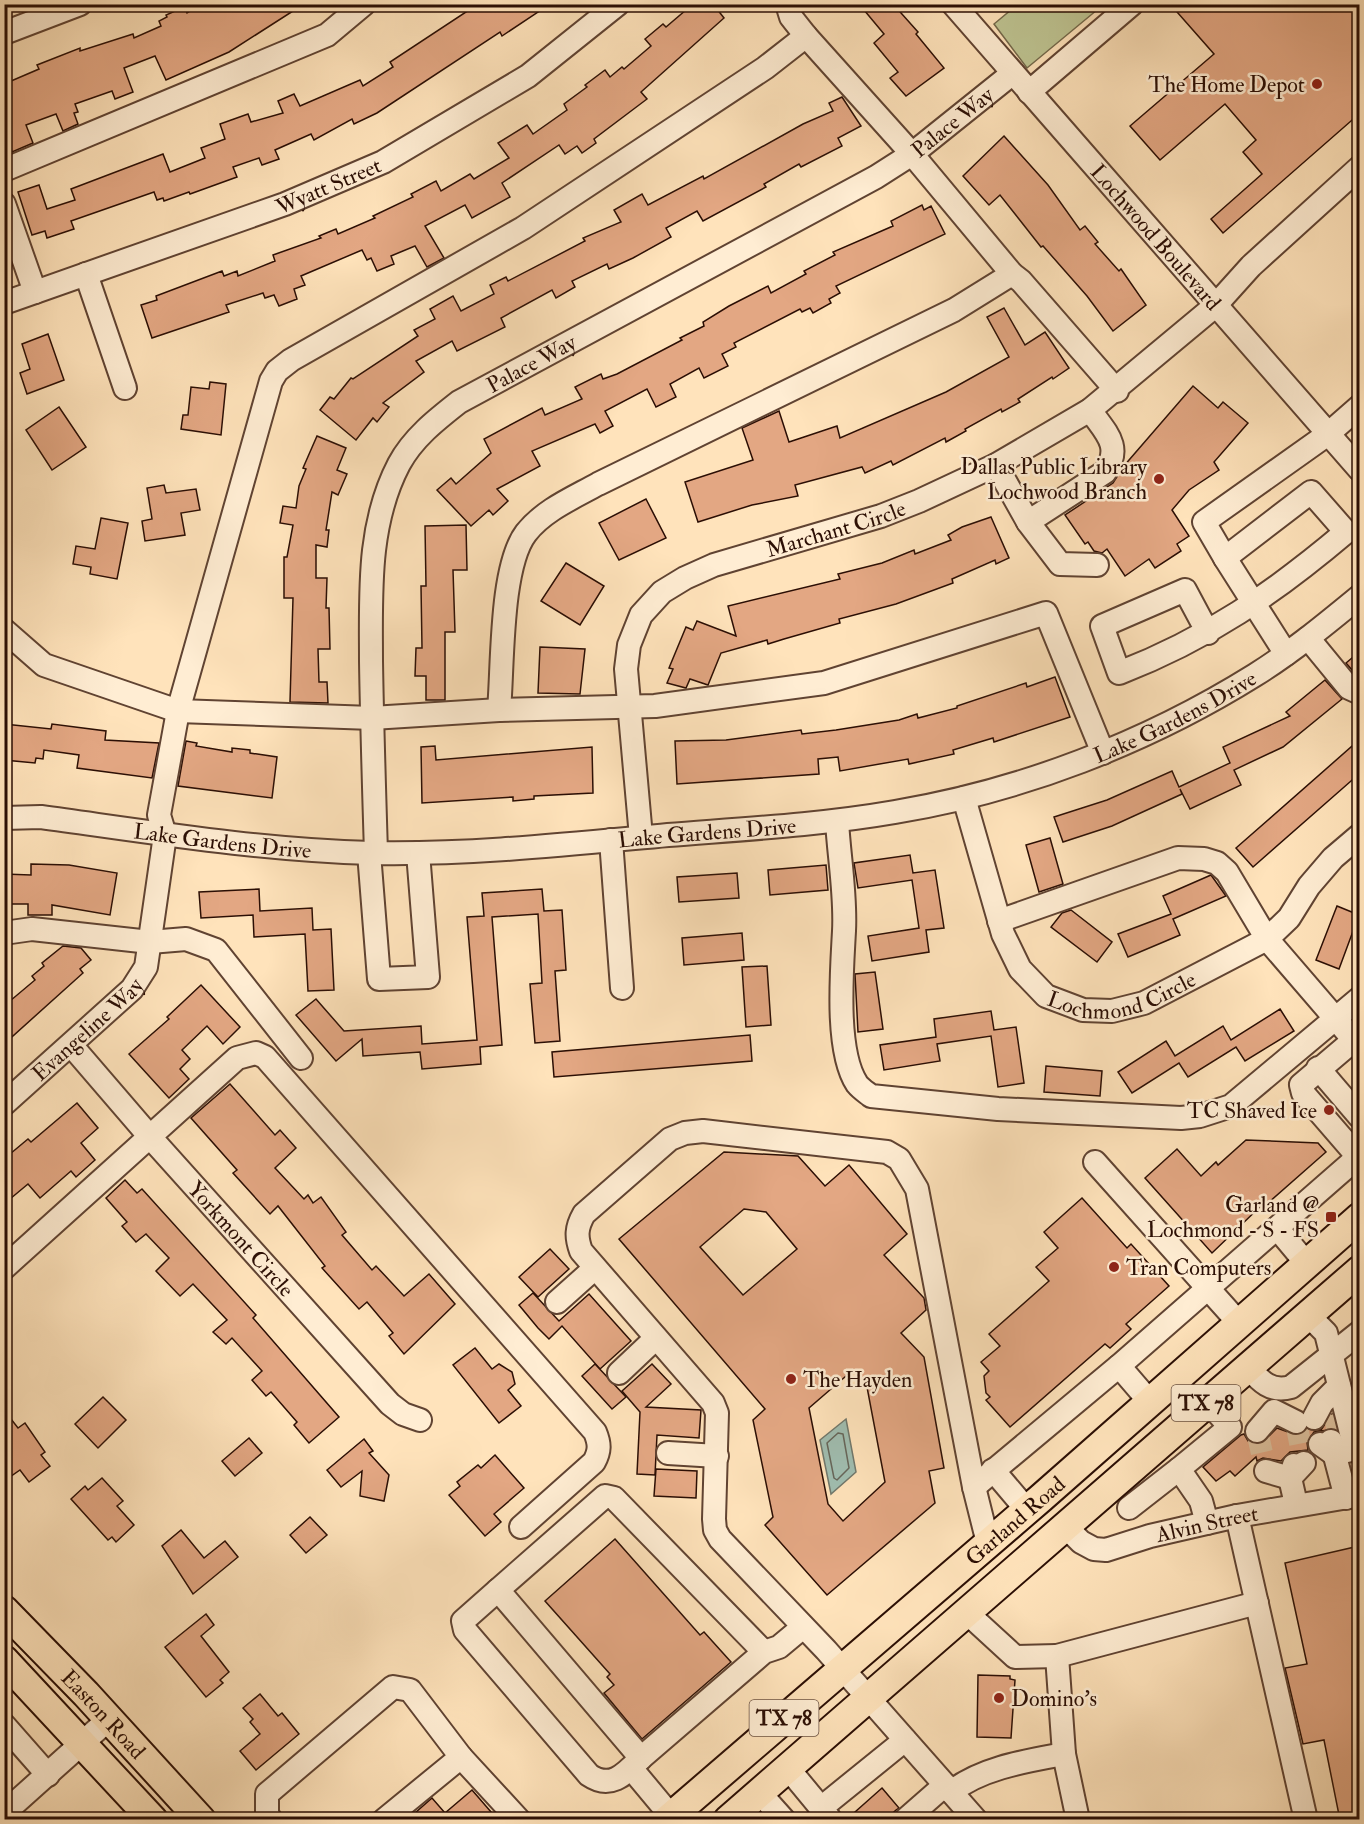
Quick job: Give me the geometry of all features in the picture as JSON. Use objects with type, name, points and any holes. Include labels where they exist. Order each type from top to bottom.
[{"type":"main road","name":"Garland Road","points":[[671,1818],[1034,1504],[1359,1218]]},
{"type":"main road","name":"Garland Road","points":[[728,1820],[1359,1270]]},
{"type":"main road","points":[[1034,1504],[1065,1526]]},
{"type":"main road","name":"Easton Road","points":[[4,1610],[109,1719],[201,1820]]},
{"type":"main road","name":"Easton Road","points":[[4,1660],[84,1743],[153,1820]]},
{"type":"street","points":[[4,33],[80,4]]},
{"type":"street","points":[[4,170],[327,35],[364,4]]},
{"type":"street","name":"Wyatt Street","points":[[4,303],[285,204],[383,162],[528,76],[618,4]]},
{"type":"street","points":[[787,4],[791,17],[806,36],[912,154],[1012,274],[1021,281],[1117,390]]},
{"type":"street","name":"Lochwood Boulevard","points":[[953,4],[1359,470]]},
{"type":"street","points":[[1029,92],[1132,4]]},
{"type":"street","name":"Evangeline Way","points":[[4,1104],[132,989],[146,967],[165,835],[159,815],[178,711],[271,381],[277,371],[291,360],[523,228],[765,68],[806,36]]},
{"type":"street","name":"Palace Way","points":[[418,853],[428,977],[380,979],[373,853],[371,568],[381,505],[400,463],[425,429],[459,402],[876,177],[912,154],[1013,73]]},
{"type":"street","name":"Marchant Circle","points":[[641,837],[626,669],[629,645],[641,615],[662,592],[714,565],[881,516],[996,465],[1090,410],[1117,390],[1215,306],[1251,266],[1359,167]]},
{"type":"street","points":[[4,204],[35,292]]},
{"type":"street","points":[[86,274],[124,388]]},
{"type":"street","points":[[499,710],[511,568],[525,534],[549,511],[608,479],[954,310],[1012,274]]},
{"type":"street","points":[[1286,654],[1204,522],[1328,434],[1359,406]]},
{"type":"street","points":[[1028,522],[1105,472],[1113,460],[1114,450],[1110,440],[1090,410]]},
{"type":"street","points":[[996,465],[1028,522],[1060,564],[1097,566]]},
{"type":"street","points":[[1208,633],[1185,590],[1102,626],[1119,673],[1164,655],[1208,633],[1255,604],[1346,532],[1311,492],[1225,558]]},
{"type":"street","name":"Lake Gardens Drive","points":[[4,818],[41,817],[271,848],[418,853],[837,821],[896,812],[964,798],[1042,776],[1103,753],[1179,718],[1254,676],[1308,638],[1359,596]]},
{"type":"street","points":[[4,630],[44,665],[178,711],[372,718],[499,710],[629,707],[701,701],[824,683],[1046,612],[1103,753]]},
{"type":"street","points":[[1308,638],[1349,688],[1359,693]]},
{"type":"street","name":"Lochmond Circle","points":[[964,798],[999,921],[1020,969],[1046,996],[1083,1010],[1112,1011],[1144,1003],[1267,939],[1289,918],[1309,886],[1333,858],[1359,835]]},
{"type":"street","points":[[837,821],[844,930],[841,994],[846,1046],[853,1076],[858,1086],[871,1096],[998,1109],[1181,1118],[1200,1116],[1231,1106],[1359,998]]},
{"type":"street","points":[[611,840],[622,988]]},
{"type":"street","points":[[974,1486],[1119,1366],[1277,1228],[1355,1146],[1303,1093],[1301,1084],[1318,1068],[1357,1044],[1267,939],[1227,872],[1217,863],[1192,856],[1178,858],[999,921]]},
{"type":"street","points":[[4,933],[32,929],[150,942],[186,939],[216,950],[301,1058]]},
{"type":"street","name":"Yorkmont Circle","points":[[71,1045],[151,1138],[390,1404],[404,1414],[420,1420]]},
{"type":"street","points":[[4,1268],[151,1138],[237,1058],[256,1053],[265,1057],[595,1432],[599,1441],[599,1451],[594,1462],[521,1527]]},
{"type":"street","points":[[1318,1068],[1359,1117]]},
{"type":"street","points":[[976,1820],[842,1669],[720,1539],[715,1530],[714,1519],[719,1424],[713,1403],[581,1251],[576,1238],[578,1224],[584,1214],[670,1139],[685,1133],[703,1131],[887,1152],[899,1159],[917,1190],[974,1486],[988,1543]]},
{"type":"street","points":[[1095,1162],[1239,1323]]},
{"type":"street","points":[[1277,1228],[1307,1264]]},
{"type":"street","points":[[557,1302],[595,1268]]},
{"type":"street","points":[[1307,1314],[1326,1333],[1332,1356],[1355,1449],[1331,1445],[1353,1497]]},
{"type":"street","points":[[1295,1416],[1291,1387],[1359,1332]]},
{"type":"street","points":[[619,1373],[657,1338]]},
{"type":"street","points":[[1119,1366],[1150,1402]]},
{"type":"street","points":[[1248,1367],[1295,1416]]},
{"type":"street","points":[[1295,1416],[1339,1386]]},
{"type":"street","points":[[1129,1508],[1230,1427],[1208,1402]]},
{"type":"street","points":[[1163,1440],[1182,1467],[1201,1501],[1207,1522]]},
{"type":"street","points":[[668,1453],[717,1456]]},
{"type":"street","points":[[1287,1469],[1296,1504]]},
{"type":"street","points":[[993,1470],[1034,1504]]},
{"type":"street","points":[[1112,1486],[1150,1536]]},
{"type":"street","points":[[764,1652],[614,1498],[606,1496],[463,1621],[465,1630],[589,1775],[597,1780],[609,1782],[620,1778],[764,1652],[779,1647],[803,1627]]},
{"type":"street","name":"Alvin Street","points":[[1065,1526],[1081,1542],[1094,1550],[1106,1550],[1207,1522],[1296,1504],[1353,1497]]},
{"type":"street","points":[[1237,1516],[1306,1820]]},
{"type":"street","points":[[498,1590],[636,1763],[671,1818]]},
{"type":"street","points":[[966,1612],[1015,1657],[1057,1656],[1257,1603]]},
{"type":"street","points":[[1057,1656],[1064,1754],[1078,1820]]},
{"type":"street","points":[[271,1820],[267,1814],[267,1794],[393,1687],[410,1690],[461,1756],[519,1820]]},
{"type":"street","points":[[4,1813],[109,1719]]},
{"type":"street","points":[[4,1725],[48,1775]]},
{"type":"street","points":[[787,1767],[826,1814],[905,1740]]},
{"type":"street","points":[[905,1820],[948,1789],[968,1778],[1036,1759],[1064,1754]]},
{"type":"street","points":[[384,1820],[461,1756]]},
{"type":"street","points":[[759,1792],[784,1820]]},
{"type":"green space","points":[[1018,4],[1103,5],[1027,68],[994,24]]},
{"type":"water","points":[[846,1419],[856,1472],[831,1494],[820,1440]]},
{"type":"building","points":[[201,4],[304,4],[229,52],[166,80],[155,56],[124,68],[133,92],[115,99],[112,91],[75,104],[78,112],[74,113],[78,124],[63,131],[56,114],[26,125],[33,143],[12,152],[4,131],[4,84],[39,69],[37,65],[80,48],[80,51],[133,34],[134,38],[161,26],[159,21],[167,17],[166,15],[184,7],[187,13]]},
{"type":"building","points":[[478,4],[550,4],[502,36],[500,32],[377,113],[354,124],[352,119],[314,140],[311,134],[275,150],[279,159],[262,165],[259,158],[233,167],[237,177],[164,201],[163,198],[157,200],[154,192],[71,221],[74,229],[47,238],[45,231],[32,235],[18,192],[39,185],[47,209],[75,200],[71,189],[163,154],[170,172],[205,158],[201,148],[225,139],[220,124],[248,114],[251,122],[283,113],[278,101],[294,94],[300,106],[360,80],[363,86],[393,67],[390,62]]},
{"type":"building","points":[[693,4],[713,4],[724,18],[641,92],[647,99],[594,139],[596,143],[582,153],[577,146],[565,154],[559,145],[502,183],[510,197],[472,218],[465,205],[425,226],[444,258],[427,267],[415,246],[391,256],[394,264],[377,271],[371,258],[367,260],[362,250],[301,276],[305,285],[294,289],[297,299],[279,306],[274,295],[265,298],[263,293],[226,305],[229,312],[152,338],[141,305],[157,300],[156,296],[222,271],[224,276],[237,271],[238,276],[275,261],[273,255],[321,238],[319,236],[336,229],[338,234],[375,218],[373,216],[413,197],[411,194],[436,181],[441,191],[470,174],[474,179],[509,158],[498,143],[527,125],[533,134],[567,110],[564,104],[587,87],[585,85],[605,70],[610,77],[622,67],[624,69],[651,46],[645,39],[663,24],[666,27]]},
{"type":"building","points":[[859,4],[893,4],[918,32],[916,34],[944,68],[906,96],[890,78],[898,72],[874,43],[884,34]]},
{"type":"building","points":[[1170,4],[1359,4],[1359,114],[1223,233],[1211,219],[1262,174],[1243,152],[1256,140],[1225,104],[1160,160],[1130,126],[1214,54]]},
{"type":"building","points":[[842,97],[861,126],[838,138],[842,146],[801,167],[799,164],[764,184],[766,187],[703,221],[697,211],[666,228],[671,237],[633,258],[609,269],[607,264],[572,281],[575,287],[556,298],[552,290],[501,318],[505,327],[457,351],[452,341],[416,361],[424,372],[383,403],[389,407],[377,422],[373,418],[356,440],[320,410],[330,397],[334,399],[351,378],[353,379],[418,336],[414,330],[435,319],[430,309],[453,296],[461,311],[494,294],[490,285],[506,277],[508,281],[585,241],[583,238],[621,222],[614,210],[642,194],[648,205],[703,176],[704,179],[803,124],[833,111],[829,103]]},
{"type":"building","points":[[1004,136],[1048,185],[1080,230],[1085,226],[1098,242],[1095,244],[1119,271],[1121,269],[1146,305],[1113,331],[1087,296],[1043,246],[1041,247],[1000,195],[989,205],[963,176]]},
{"type":"building","points":[[922,205],[924,210],[931,206],[945,234],[836,286],[840,293],[829,299],[831,303],[813,313],[810,308],[802,312],[800,309],[734,343],[736,347],[722,354],[728,366],[704,378],[699,368],[670,384],[676,397],[656,407],[647,389],[605,411],[613,426],[600,433],[595,424],[532,451],[540,466],[497,489],[508,501],[493,515],[489,510],[471,526],[437,490],[451,478],[456,484],[491,453],[484,439],[542,408],[545,415],[582,399],[575,387],[601,374],[603,379],[617,374],[682,340],[680,338],[704,326],[703,322],[729,306],[768,286],[771,293],[806,274],[804,271],[835,255],[833,252],[893,226],[891,221]]},
{"type":"building","points":[[1004,308],[1025,345],[1045,332],[1069,368],[1018,399],[1020,402],[1002,412],[1001,409],[946,442],[945,438],[893,465],[891,461],[865,473],[862,467],[795,485],[798,496],[752,505],[698,522],[685,482],[753,460],[742,428],[779,411],[789,442],[837,426],[840,438],[946,392],[1009,357],[987,317]]},
{"type":"building","points":[[48,334],[64,380],[27,394],[20,373],[30,369],[22,344]]},
{"type":"building","points":[[210,382],[226,384],[221,435],[181,429],[183,415],[188,415],[191,387],[209,389]]},
{"type":"building","name":"Dallas Public Library Lochwood Branch","points":[[1193,386],[1218,408],[1223,402],[1248,423],[1214,462],[1219,470],[1189,490],[1172,510],[1189,536],[1177,544],[1181,551],[1155,568],[1149,559],[1125,576],[1107,549],[1102,553],[1094,551],[1088,542],[1085,544],[1065,515],[1113,483],[1123,467]]},
{"type":"building","points":[[59,407],[86,447],[52,470],[26,430]]},
{"type":"building","points":[[317,436],[346,448],[337,470],[347,474],[338,495],[332,492],[326,530],[329,530],[327,547],[316,545],[316,578],[327,578],[326,608],[329,608],[330,649],[318,649],[319,682],[327,682],[328,703],[290,702],[293,598],[284,598],[284,557],[287,557],[293,525],[280,523],[283,506],[296,508],[299,486],[306,469],[303,468]]},
{"type":"building","points":[[164,485],[166,493],[196,489],[200,510],[181,513],[185,535],[145,541],[142,521],[152,519],[147,488]]},
{"type":"building","points":[[646,499],[666,538],[619,560],[599,523]]},
{"type":"building","points":[[991,517],[1009,558],[996,564],[995,560],[952,579],[953,583],[896,604],[839,619],[840,623],[768,644],[767,640],[721,653],[708,685],[690,679],[686,688],[667,683],[673,669],[669,668],[686,627],[693,630],[697,621],[736,636],[728,606],[840,579],[838,574],[882,563],[914,550],[915,554],[951,540],[948,535],[962,527]]},
{"type":"building","points":[[101,518],[128,523],[117,579],[90,574],[91,567],[73,564],[76,546],[95,549]]},
{"type":"building","points":[[466,525],[467,570],[453,570],[455,632],[445,632],[445,700],[426,700],[426,676],[415,676],[416,648],[422,648],[421,586],[426,586],[425,526]]},
{"type":"building","points":[[566,563],[604,586],[580,625],[541,601]]},
{"type":"building","points":[[540,647],[585,649],[580,694],[538,693]]},
{"type":"building","points":[[1359,652],[1359,678],[1346,663]]},
{"type":"building","points":[[1055,677],[1070,717],[994,742],[993,738],[953,750],[954,754],[909,764],[908,759],[840,771],[838,757],[818,759],[819,774],[677,784],[675,741],[726,740],[801,730],[802,734],[899,720],[917,714],[918,718],[957,708],[957,706],[1026,683],[1027,687]]},
{"type":"building","points":[[1325,680],[1342,699],[1283,747],[1234,770],[1241,785],[1190,809],[1180,789],[1182,794],[1112,826],[1063,842],[1054,817],[1107,800],[1172,771],[1179,787],[1230,763],[1223,747],[1290,716],[1286,712]]},
{"type":"building","points":[[4,724],[51,729],[52,724],[106,731],[105,740],[159,743],[152,778],[77,768],[79,755],[44,750],[43,759],[36,758],[35,763],[4,760]]},
{"type":"building","points":[[1359,740],[1359,774],[1253,867],[1236,848]]},
{"type":"building","points":[[186,741],[197,743],[196,746],[232,752],[232,748],[250,750],[250,753],[277,757],[272,798],[178,786]]},
{"type":"building","points":[[435,746],[436,760],[592,747],[593,793],[534,796],[534,799],[513,801],[513,797],[422,803],[421,747]]},
{"type":"building","points":[[1050,838],[1063,884],[1039,892],[1026,845]]},
{"type":"building","points":[[910,855],[913,873],[935,870],[944,928],[926,930],[929,952],[872,961],[868,936],[919,928],[912,880],[858,888],[854,863]]},
{"type":"building","points":[[31,864],[69,865],[117,873],[110,915],[52,905],[52,915],[28,915],[28,904],[4,904],[4,874],[31,875]]},
{"type":"building","points":[[826,865],[828,890],[770,895],[768,870]]},
{"type":"building","points":[[737,873],[739,898],[679,902],[677,877]]},
{"type":"building","points":[[1211,875],[1226,896],[1173,919],[1180,935],[1128,957],[1118,934],[1171,914],[1163,896]]},
{"type":"building","points":[[259,889],[260,911],[312,908],[313,930],[331,929],[334,990],[308,991],[305,934],[254,937],[253,915],[201,918],[199,892]]},
{"type":"building","points":[[542,889],[544,911],[562,910],[566,970],[555,971],[560,1041],[535,1043],[530,984],[542,983],[538,914],[492,917],[502,1045],[480,1047],[481,1064],[422,1069],[420,1052],[363,1056],[362,1039],[336,1061],[296,1015],[316,999],[344,1031],[421,1026],[422,1044],[477,1040],[467,917],[484,916],[482,893]]},
{"type":"building","points":[[1337,906],[1359,915],[1339,969],[1316,960]]},
{"type":"building","points":[[1071,910],[1112,942],[1097,962],[1051,927],[1062,913]]},
{"type":"building","points":[[742,933],[744,960],[684,965],[682,938]]},
{"type":"building","points":[[63,946],[81,948],[91,960],[80,969],[83,973],[4,1044],[4,1006],[35,980],[32,976],[44,966],[42,963]]},
{"type":"building","points":[[767,966],[771,1025],[746,1027],[742,967]]},
{"type":"building","points":[[875,972],[883,1029],[858,1032],[855,974]]},
{"type":"building","points":[[201,985],[240,1027],[223,1044],[207,1026],[182,1050],[190,1059],[180,1069],[189,1079],[169,1098],[129,1054],[169,1019],[167,1017]]},
{"type":"building","points":[[1280,1009],[1294,1031],[1245,1061],[1236,1047],[1188,1077],[1179,1063],[1132,1093],[1118,1072],[1166,1041],[1175,1056],[1223,1026],[1231,1040]]},
{"type":"building","points":[[991,1011],[994,1030],[1016,1027],[1024,1083],[998,1087],[991,1036],[937,1044],[940,1061],[884,1070],[880,1045],[936,1037],[934,1019]]},
{"type":"building","points":[[750,1035],[752,1061],[554,1077],[552,1052]]},
{"type":"building","points":[[1046,1066],[1102,1071],[1100,1096],[1044,1092]]},
{"type":"building","points":[[230,1084],[275,1135],[280,1130],[296,1148],[275,1168],[304,1199],[308,1195],[313,1203],[321,1197],[346,1232],[342,1235],[372,1270],[376,1266],[404,1296],[429,1274],[455,1304],[404,1354],[389,1336],[393,1333],[367,1302],[359,1309],[322,1268],[325,1266],[278,1206],[270,1214],[233,1173],[237,1170],[191,1118]]},
{"type":"building","points":[[77,1103],[98,1128],[81,1143],[95,1160],[76,1177],[71,1171],[40,1198],[28,1184],[4,1204],[4,1159],[28,1139],[31,1142]]},
{"type":"building","points":[[1246,1140],[1318,1143],[1326,1152],[1267,1204],[1265,1202],[1212,1253],[1145,1178],[1177,1149],[1201,1176],[1216,1162],[1218,1165]]},
{"type":"building","name":"The Hayden","points":[[724,1152],[798,1156],[825,1186],[849,1165],[907,1234],[884,1255],[924,1298],[926,1310],[901,1333],[924,1357],[944,1468],[929,1471],[935,1503],[827,1595],[765,1525],[773,1517],[753,1420],[765,1409],[619,1239]],"holes":[[[744,1209],[766,1212],[797,1249],[743,1295],[700,1247]],[[853,1370],[867,1387],[885,1482],[843,1521],[828,1504],[809,1408]]]},
{"type":"building","points":[[125,1180],[137,1193],[142,1189],[256,1315],[253,1318],[339,1417],[309,1443],[294,1425],[297,1422],[271,1392],[266,1396],[252,1380],[262,1371],[232,1338],[226,1344],[213,1332],[227,1320],[193,1284],[180,1296],[156,1271],[169,1258],[146,1234],[136,1242],[122,1226],[127,1222],[106,1198]]},
{"type":"building","points":[[1082,1198],[1127,1248],[1131,1244],[1169,1286],[1126,1324],[1131,1329],[1110,1348],[1105,1344],[1010,1427],[986,1400],[990,1397],[986,1393],[984,1376],[989,1371],[981,1362],[1000,1346],[989,1334],[1049,1281],[1036,1267],[1058,1248],[1044,1232]]},
{"type":"building","points":[[550,1249],[569,1269],[538,1297],[519,1277]]},
{"type":"building","points":[[533,1293],[559,1321],[589,1294],[631,1341],[600,1369],[562,1326],[549,1339],[538,1328],[519,1305]]},
{"type":"building","points":[[475,1348],[492,1369],[499,1364],[512,1372],[515,1384],[508,1390],[521,1406],[499,1423],[453,1365]]},
{"type":"building","points":[[595,1364],[626,1397],[612,1409],[582,1376]]},
{"type":"building","points":[[652,1364],[671,1384],[646,1407],[701,1410],[699,1438],[657,1435],[655,1475],[637,1474],[640,1412],[622,1391]]},
{"type":"building","points":[[103,1397],[126,1420],[98,1448],[75,1424]]},
{"type":"building","points":[[4,1410],[18,1428],[25,1423],[45,1452],[41,1455],[50,1466],[29,1482],[20,1470],[4,1481]]},
{"type":"building","points":[[1332,1414],[1336,1429],[1314,1432],[1307,1442],[1308,1450],[1290,1452],[1281,1461],[1263,1458],[1257,1461],[1256,1457],[1235,1476],[1230,1471],[1216,1481],[1203,1467],[1241,1435],[1244,1434],[1248,1441],[1254,1444],[1261,1444],[1277,1428],[1296,1435],[1307,1429],[1321,1430]]},
{"type":"building","points":[[249,1438],[262,1453],[235,1476],[222,1461]]},
{"type":"building","points":[[364,1439],[373,1451],[369,1453],[389,1475],[384,1501],[360,1496],[362,1471],[341,1487],[327,1470]]},
{"type":"building","points":[[495,1455],[524,1488],[494,1514],[501,1522],[485,1536],[449,1495],[460,1486],[457,1482],[478,1465],[481,1468]]},
{"type":"building","points":[[656,1469],[697,1471],[696,1498],[654,1496]]},
{"type":"building","points":[[102,1478],[123,1501],[117,1506],[134,1525],[116,1542],[112,1537],[108,1540],[71,1499],[85,1486],[88,1490]]},
{"type":"building","points":[[310,1517],[327,1535],[306,1553],[290,1535]]},
{"type":"building","points":[[181,1530],[204,1558],[225,1541],[238,1557],[193,1594],[162,1546]]},
{"type":"building","points":[[615,1539],[700,1635],[704,1632],[731,1662],[642,1739],[604,1693],[614,1685],[607,1677],[610,1674],[545,1601]]},
{"type":"building","points":[[1359,1546],[1359,1820],[1340,1820],[1324,1740],[1303,1744],[1285,1668],[1307,1664],[1285,1563]]},
{"type":"building","points":[[206,1614],[214,1625],[201,1636],[229,1672],[220,1680],[223,1683],[206,1697],[165,1647]]},
{"type":"building","points":[[978,1675],[1010,1676],[1010,1679],[1015,1680],[1011,1738],[977,1737]]},
{"type":"building","points":[[260,1694],[278,1716],[282,1713],[299,1734],[256,1770],[240,1751],[260,1734],[250,1722],[253,1719],[243,1708]]},
{"type":"building","points":[[882,1788],[899,1808],[885,1820],[846,1820]]},
{"type":"building","points":[[472,1790],[498,1820],[407,1820],[432,1798],[445,1813]]},
{"type":"tunnel","points":[[1334,1414],[1340,1439]]},
{"type":"tunnel","points":[[1296,1422],[1304,1463]]},
{"type":"tunnel","points":[[1257,1431],[1266,1471]]},
{"type":"place","name":"The Home Depot","points":[[1317,84]]},
{"type":"place","name":"Dallas Public Library Lochwood Branch","points":[[1159,479]]},
{"type":"place","name":"TC Shaved Ice","points":[[1329,1110]]},
{"type":"place","name":"Garland @ Lochmond - S - FS","points":[[1331,1217]]},
{"type":"place","name":"Tran Computers","points":[[1114,1267]]},
{"type":"place","name":"The Hayden","points":[[791,1379]]},
{"type":"place","name":"Domino's","points":[[999,1698]]}]
